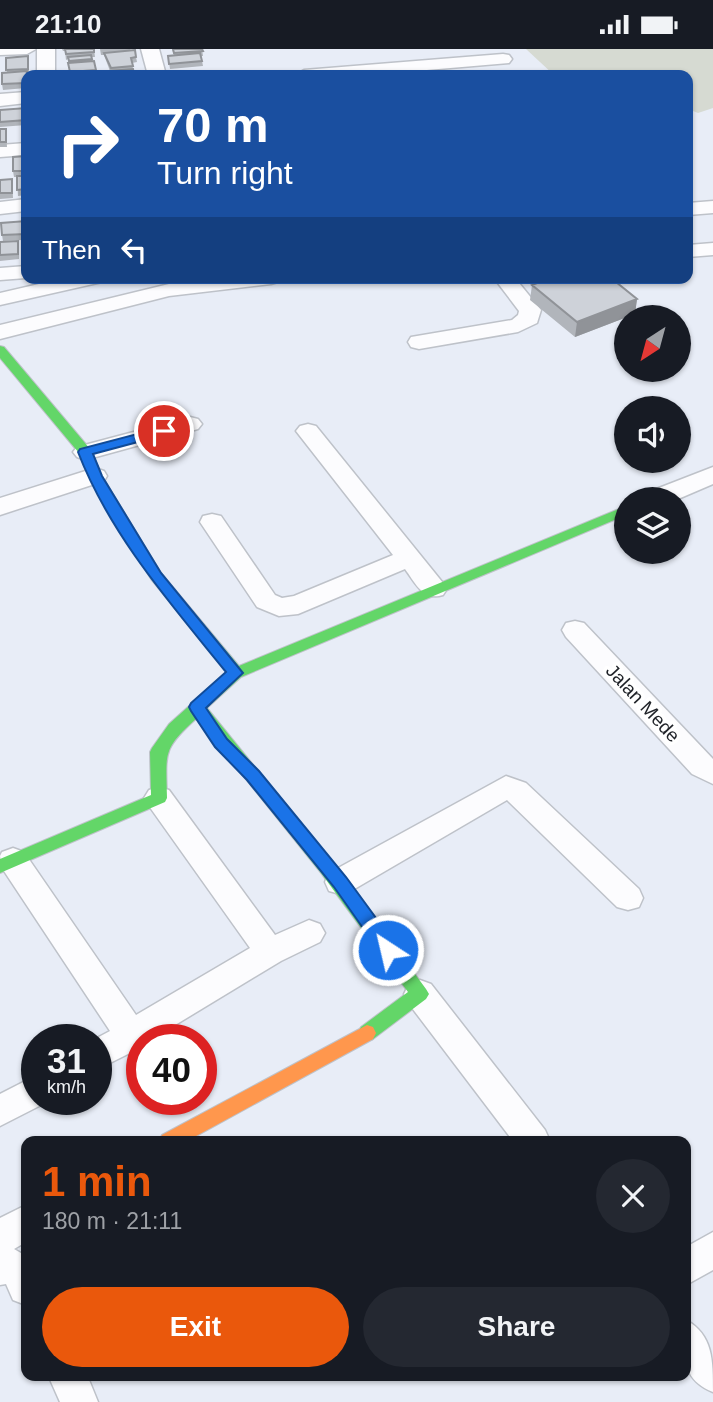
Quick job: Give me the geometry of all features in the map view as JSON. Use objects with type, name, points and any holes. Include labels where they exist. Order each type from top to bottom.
[{"type":"street","points":[[0,50],[27,49]]},
{"type":"street","points":[[46,49],[46,70]]},
{"type":"street","points":[[150,49],[156,70]]},
{"type":"street","points":[[409,70],[501,54],[510,70]]},
{"type":"street","points":[[0,100],[21,98]]},
{"type":"street","points":[[0,151],[21,149]]},
{"type":"street","points":[[0,208],[21,206]]},
{"type":"street","points":[[693,209],[713,207]]},
{"type":"street","points":[[693,251],[713,249]]},
{"type":"street","points":[[0,274],[21,272]]},
{"type":"street","points":[[0,299],[63,284]]},
{"type":"street","points":[[0,332],[169,290],[220,284]]},
{"type":"street","points":[[419,342],[518,325],[529,317],[530,310],[509,284]]},
{"type":"street","points":[[0,350],[85,452],[95,476],[156,576],[236,673]]},
{"type":"street","points":[[85,452],[190,423]]},
{"type":"street","points":[[308,431],[433,589]]},
{"type":"street","points":[[684,487],[713,475]]},
{"type":"street","points":[[0,507],[95,476]]},
{"type":"street","points":[[270,952],[159,798],[158,752],[175,728],[236,673],[614,515]]},
{"type":"street","points":[[212,522],[266,601],[279,607],[298,605],[408,558]]},
{"type":"street","name":"Jalan Mede","points":[[575,630],[702,766],[713,773]]},
{"type":"street","points":[[197,707],[221,743],[253,775],[340,882],[420,994],[529,1136]]},
{"type":"street","points":[[340,882],[506,787],[516,791],[628,898]]},
{"type":"street","points":[[126,1028],[6,863],[159,798]]},
{"type":"street","points":[[152,1024],[270,952],[309,933]]},
{"type":"street","points":[[178,1136],[367,1033],[420,994]]},
{"type":"street","points":[[0,1111],[21,1099]]},
{"type":"street","points":[[0,1238],[21,1225]]},
{"type":"street","points":[[691,1264],[713,1249]]},
{"type":"street","points":[[0,1268],[7,1264],[21,1276]]},
{"type":"street","points":[[691,1345],[713,1373]]},
{"type":"street","points":[[70,1381],[79,1402]]},
{"type":"shaded area","points":[[526,49],[713,49],[713,108],[698,113],[693,111],[693,70],[549,70]]},
{"type":"building","points":[[65,49],[94,49],[94,52],[66,54]]},
{"type":"building","points":[[173,49],[202,49],[203,51],[174,53]]},
{"type":"building","points":[[135,50],[136,57],[131,58],[133,66],[111,68],[104,53]]},
{"type":"building","points":[[200,53],[202,61],[169,64],[168,56]]},
{"type":"building","points":[[91,55],[92,59],[69,61],[68,57]]},
{"type":"building","points":[[28,56],[28,69],[6,70],[6,58]]},
{"type":"building","points":[[94,61],[96,70],[70,70],[68,63]]},
{"type":"building","points":[[21,71],[21,83],[2,84],[2,73]]},
{"type":"building","points":[[21,108],[21,120],[0,122],[0,110]]},
{"type":"building","points":[[0,129],[6,129],[6,142],[0,142]]},
{"type":"building","points":[[21,156],[21,171],[13,171],[13,157]]},
{"type":"building","points":[[17,176],[21,176],[21,190],[17,190]]},
{"type":"building","points":[[12,179],[12,193],[0,193],[0,180]]},
{"type":"building","points":[[21,221],[21,234],[2,235],[1,223]]},
{"type":"building","points":[[18,241],[18,254],[0,255],[0,242]]},
{"type":"building","points":[[618,284],[637,299],[614,305],[614,308],[577,322],[532,285]]},
{"type":"traffic: fast","points":[[0,350],[85,452],[95,476],[156,576],[236,673]]},
{"type":"traffic: fast","points":[[0,866],[159,798],[158,752],[175,728],[236,673],[614,515]]},
{"type":"traffic: fast","points":[[197,707],[327,868],[420,994],[367,1033]]},
{"type":"traffic: slow","points":[[178,1136],[367,1033]]},
{"type":"route","points":[[164,431],[85,452],[95,476],[156,576],[236,673],[197,707],[221,743],[253,775],[340,882],[388,950]]}]
